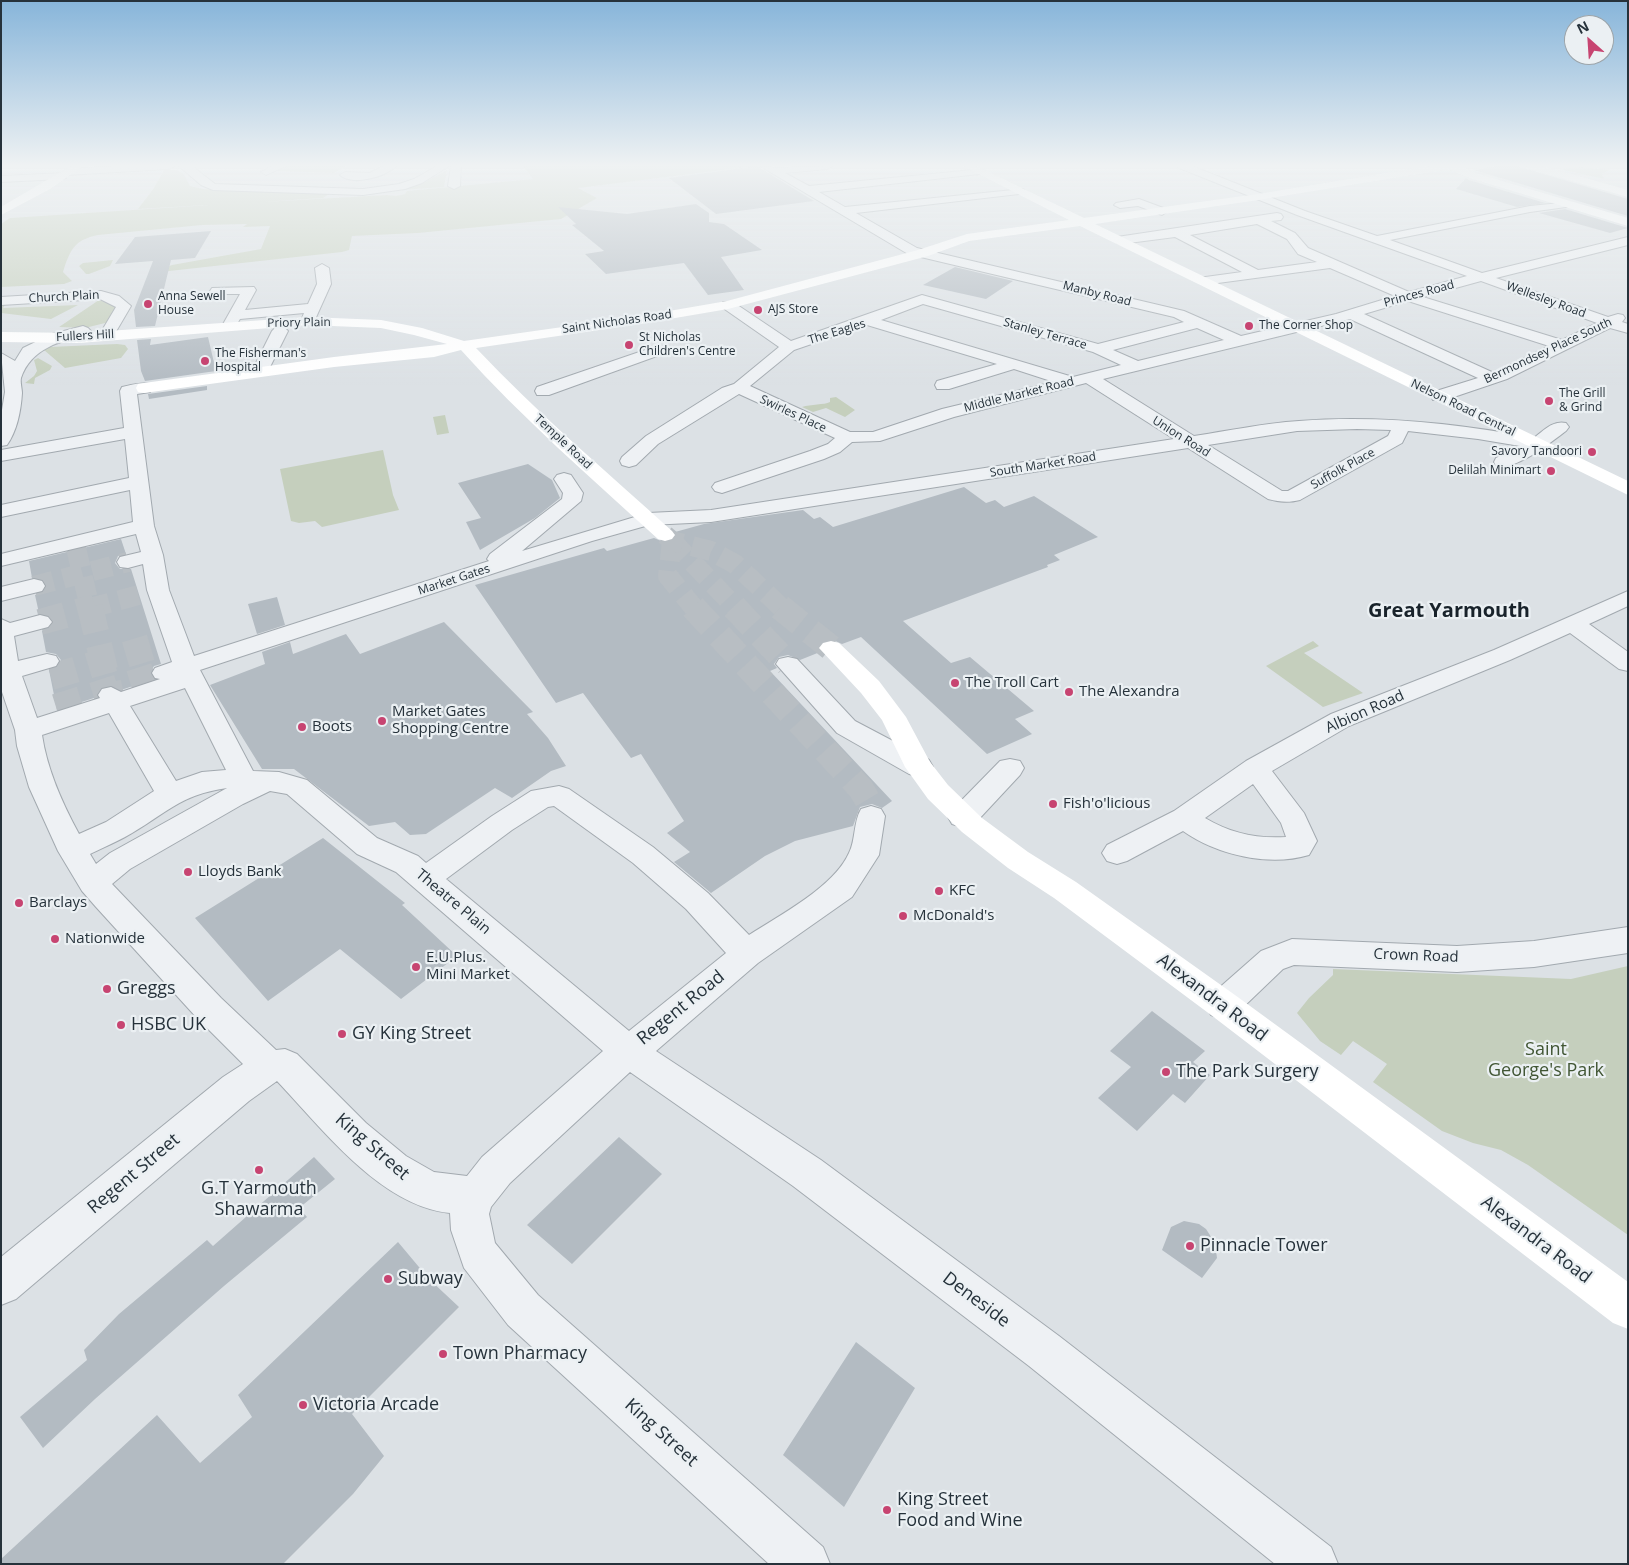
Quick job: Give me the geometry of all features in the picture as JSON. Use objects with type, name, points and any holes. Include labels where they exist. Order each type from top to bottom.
[{"type":"street","name":"Manby Road","points":[[891,239],[906,248],[1179,314],[1239,340]]},
{"type":"street","name":"Saint Nicholas Road","points":[[132,432],[128,391],[260,371],[405,353],[434,352],[465,345],[728,305],[923,252],[964,239]]},
{"type":"street","points":[[1121,240],[1129,239]]},
{"type":"street","points":[[1189,239],[1254,273]]},
{"type":"street","points":[[1293,239],[1303,251],[1407,296],[1562,345]]},
{"type":"street","points":[[1300,239],[1337,252]]},
{"type":"street","name":"Wellesley Road","points":[[1377,239],[1628,329]]},
{"type":"street","name":"Nelson Road Central","points":[[1121,240],[1628,488]]},
{"type":"street","name":"Princes Road","points":[[1298,326],[1352,314],[1437,288],[1628,241]]},
{"type":"street","points":[[1203,280],[1360,260]]},
{"type":"street","points":[[311,315],[324,284],[322,268]]},
{"type":"street","points":[[1415,281],[1517,319],[1501,325]]},
{"type":"street","points":[[217,291],[249,290],[232,321]]},
{"type":"street","name":"Church Plain","points":[[1,301],[106,295],[123,303],[124,306],[109,332]]},
{"type":"street","name":"Stanley Terrace","points":[[867,320],[922,299],[1080,343],[1137,366]]},
{"type":"street","points":[[728,305],[789,347]]},
{"type":"street","points":[[1462,314],[1488,308]]},
{"type":"street","name":"Bermondsey Place South","points":[[1439,396],[1494,379],[1628,313]]},
{"type":"street","points":[[1352,314],[1494,379]]},
{"type":"street","name":"Priory Plain","points":[[130,333],[232,321],[311,315],[382,324],[417,331],[465,345]]},
{"type":"street","name":"The Eagles","points":[[629,461],[641,453],[652,440],[728,392],[740,388],[789,347],[867,320],[1014,364],[1081,380]]},
{"type":"street","name":"Stanley Terrace","points":[[1098,349],[1197,323]]},
{"type":"street","name":"Fullers Hill","points":[[1,326],[130,333]]},
{"type":"street","name":"Middle Market Road","points":[[847,437],[874,437],[948,413],[1298,326]]},
{"type":"street","points":[[1,441],[10,415],[14,377],[29,351],[57,338],[83,331]]},
{"type":"street","name":"Priory Plain","points":[[260,371],[280,331]]},
{"type":"street","name":"Fullers Hill","points":[[1,337],[79,338],[130,333]]},
{"type":"street","name":"Temple Road","points":[[465,345],[497,380],[551,432],[665,536]]},
{"type":"street","points":[[542,390],[651,352]]},
{"type":"street","points":[[1,358],[8,363],[14,377]]},
{"type":"street","points":[[943,385],[1014,364]]},
{"type":"street","name":"Union Road","points":[[1081,380],[1191,443],[1275,495]]},
{"type":"street","name":"Swirles Place","points":[[740,388],[847,437]]},
{"type":"street","name":"South Market Road","points":[[648,519],[711,516],[1318,425],[1439,428],[1505,437],[1536,444]]},
{"type":"street","name":"Suffolk Place","points":[[1275,495],[1283,497],[1293,496],[1396,439],[1401,426]]},
{"type":"street","points":[[1503,462],[1536,444],[1560,427]]},
{"type":"street","points":[[1,456],[132,432],[144,526],[152,555],[148,592],[162,635],[180,672],[254,780],[233,797],[120,861],[93,883]]},
{"type":"street","points":[[722,487],[753,483],[834,448],[847,437]]},
{"type":"street","points":[[485,569],[571,501],[573,493],[564,479]]},
{"type":"street","points":[[1,511],[139,482]]},
{"type":"street","name":"Market Gates","points":[[26,724],[113,698],[259,641],[585,537],[648,519]]},
{"type":"street","points":[[1,560],[75,545],[144,526]]},
{"type":"street","points":[[128,562],[152,555]]},
{"type":"street","points":[[1,594],[34,586]]},
{"type":"street","name":"Albion Road","points":[[1117,853],[1184,818],[1256,768],[1340,720],[1502,655],[1628,598]]},
{"type":"street","points":[[2,629],[40,622]]},
{"type":"street","points":[[1572,623],[1628,664]]},
{"type":"street","name":"King Street","points":[[2,629],[11,680],[26,724],[28,740],[38,777],[72,849],[93,883],[236,1038],[269,1066],[285,1065],[363,1143],[401,1177],[430,1190],[475,1196],[469,1214],[471,1230],[478,1254],[523,1310],[806,1564]]},
{"type":"street","points":[[831,648],[852,666],[893,716],[919,767],[938,792],[962,817],[970,812],[1010,768]]},
{"type":"street","points":[[788,664],[846,727],[919,767]]},
{"type":"street","points":[[11,680],[49,669]]},
{"type":"street","points":[[113,698],[170,794]]},
{"type":"street","points":[[26,724],[56,707]]},
{"type":"street","points":[[1184,818],[1216,837],[1236,844],[1261,847],[1299,847],[1302,841],[1294,820],[1256,768]]},
{"type":"street","name":"Theatre Plain","points":[[72,849],[116,829],[170,794],[202,782],[254,780],[279,782],[297,787],[367,846],[416,871],[628,1050]]},
{"type":"street","points":[[416,871],[502,823],[541,798],[559,796],[643,855],[697,901],[747,954]]},
{"type":"street","name":"Regent Road","points":[[475,1196],[496,1170],[628,1050],[653,1034],[747,954],[841,889],[864,855],[870,816]]},
{"type":"street","name":"Alexandra Road","points":[[962,817],[1018,860],[1065,890],[1223,1005],[1628,1308]]},
{"type":"street","name":"Crown Road","points":[[1223,1005],[1272,960],[1292,952],[1457,959],[1534,954],[1628,940]]},
{"type":"street","name":"Deneside","points":[[628,1050],[807,1173],[1044,1351],[1314,1564]]},
{"type":"street","name":"Regent Street","points":[[1,1284],[236,1088],[269,1066]]},
{"type":"green space","points":[[1,239],[85,239],[74,247],[63,272],[72,281],[64,284],[1,287]]},
{"type":"green space","points":[[265,239],[351,239],[349,250],[342,252],[151,273],[172,265],[261,249]]},
{"type":"green space","points":[[113,260],[110,266],[89,274],[86,274],[79,266],[83,263]]},
{"type":"green space","points":[[99,300],[118,307],[109,322],[85,328],[59,327]]},
{"type":"green space","points":[[1,304],[5,305],[3,308],[78,305],[51,319],[1,313]]},
{"type":"green space","points":[[125,345],[128,349],[121,358],[65,368],[44,350],[49,347]]},
{"type":"green space","points":[[38,358],[52,366],[50,370],[35,378],[34,384],[25,383],[37,371],[34,360]]},
{"type":"green space","points":[[836,397],[855,410],[845,417],[826,408],[813,412],[802,407],[827,403],[830,402],[830,398]]},
{"type":"green space","points":[[445,415],[449,433],[437,435],[433,417]]},
{"type":"green space","points":[[383,450],[393,495],[399,510],[322,527],[315,521],[299,523],[291,521],[280,469]]},
{"type":"green space","points":[[1313,641],[1319,646],[1304,653],[1363,693],[1323,707],[1266,666]]},
{"type":"green space","name":"Saint George's Park","points":[[1628,966],[1628,1235],[1528,1165],[1501,1150],[1473,1143],[1442,1131],[1373,1082],[1387,1064],[1353,1041],[1341,1055],[1320,1041],[1297,1013],[1309,998],[1333,975],[1333,969],[1571,979]]},
{"type":"building","points":[[133,239],[206,239],[195,258],[171,260],[155,326],[136,327],[134,310],[153,261],[115,264]]},
{"type":"building","points":[[589,239],[746,239],[762,250],[721,257],[744,290],[708,295],[684,263],[606,274],[585,254],[604,251]]},
{"type":"building","points":[[955,267],[1013,281],[986,299],[923,285]]},
{"type":"building","points":[[208,337],[216,371],[145,381],[141,371],[137,340],[151,339],[150,345]]},
{"type":"building","points":[[207,386],[207,390],[149,399],[148,394]]},
{"type":"building","points":[[528,464],[552,480],[560,498],[535,518],[480,550],[466,522],[481,518],[458,483]]},
{"type":"building","points":[[964,487],[986,503],[995,500],[1004,507],[1034,496],[1098,537],[1054,555],[1060,560],[1047,565],[1048,567],[903,621],[951,663],[970,657],[1034,711],[1015,719],[1032,734],[987,754],[861,637],[842,644],[831,639],[823,641],[817,648],[820,652],[800,660],[788,655],[779,657],[774,664],[777,668],[770,671],[892,801],[882,808],[872,804],[860,807],[853,826],[795,841],[765,856],[711,893],[674,862],[690,852],[667,833],[684,821],[641,754],[631,758],[583,693],[556,703],[475,585],[604,548],[607,551],[654,538],[666,543],[674,540],[677,535],[675,532],[704,524],[803,510],[814,519],[820,517],[833,527]]},
{"type":"building","points":[[121,539],[126,554],[118,556],[115,563],[120,569],[131,569],[161,664],[154,666],[150,672],[154,679],[121,690],[112,685],[102,687],[96,694],[97,697],[57,710],[49,670],[58,667],[61,660],[56,654],[46,652],[42,631],[49,628],[54,622],[48,615],[39,613],[35,595],[44,592],[47,585],[42,579],[32,578],[29,561]]},
{"type":"building","points":[[277,597],[285,625],[257,634],[248,604]]},
{"type":"building","name":"Market Gates Shopping Centre","points":[[444,622],[533,712],[527,714],[548,738],[566,766],[551,771],[512,798],[495,788],[426,834],[410,835],[395,822],[369,826],[294,769],[262,769],[210,685],[265,664],[262,652],[290,642],[293,654],[346,634],[360,654]]},
{"type":"building","points":[[323,838],[405,903],[402,905],[457,956],[401,999],[340,949],[268,1001],[195,918]]},
{"type":"building","name":"The Park Surgery","points":[[1152,1011],[1205,1051],[1193,1062],[1210,1075],[1185,1103],[1173,1094],[1137,1131],[1098,1098],[1131,1067],[1110,1051]]},
{"type":"building","points":[[619,1137],[662,1174],[572,1264],[527,1225]]},
{"type":"building","points":[[314,1157],[335,1179],[299,1208],[307,1217],[224,1286],[95,1399],[43,1448],[20,1417],[87,1360],[84,1350],[119,1314],[207,1240],[213,1246]]},
{"type":"building","name":"Pinnacle Tower","points":[[1184,1221],[1199,1224],[1206,1229],[1215,1243],[1217,1258],[1202,1278],[1162,1250],[1171,1227]]},
{"type":"building","name":"Victoria Arcade","points":[[398,1242],[429,1279],[459,1307],[352,1414],[384,1456],[353,1494],[283,1564],[1,1564],[1,1559],[157,1415],[200,1463],[252,1417],[238,1395]]},
{"type":"building","points":[[856,1342],[915,1388],[844,1507],[783,1455]]},
{"type":"tunnel","points":[[665,535],[672,541],[711,551],[735,564],[782,608]]},
{"type":"tunnel","points":[[694,608],[668,576],[672,541],[736,608]]},
{"type":"tunnel","points":[[76,548],[82,574]]},
{"type":"tunnel","points":[[82,574],[128,562]]},
{"type":"tunnel","points":[[34,586],[82,574]]},
{"type":"tunnel","points":[[82,574],[90,608]]},
{"type":"tunnel","points":[[90,608],[139,595]]},
{"type":"tunnel","points":[[90,608],[95,607]]},
{"type":"tunnel","points":[[693,607],[861,789],[871,806],[871,816]]},
{"type":"tunnel","points":[[734,607],[788,664]]},
{"type":"tunnel","points":[[780,607],[831,648]]},
{"type":"tunnel","points":[[40,622],[90,608]]},
{"type":"tunnel","points":[[90,608],[103,661]]},
{"type":"tunnel","points":[[103,661],[155,646]]},
{"type":"tunnel","points":[[51,677],[103,661]]},
{"type":"tunnel","points":[[103,661],[110,690]]},
{"type":"tunnel","points":[[110,690],[164,673]]},
{"type":"tunnel","points":[[56,707],[110,690]]},
{"type":"tunnel","points":[[110,690],[111,695]]},
{"type":"place","name":"Anna Sewell House","points":[[148,304]]},
{"type":"place","name":"AJS Store","points":[[758,310]]},
{"type":"place","name":"The Corner Shop","points":[[1249,326]]},
{"type":"place","name":"St Nicholas Children's Centre","points":[[629,345]]},
{"type":"place","name":"The Fisherman's Hospital","points":[[205,361]]},
{"type":"place","name":"The Grill & Grind","points":[[1549,401]]},
{"type":"place","name":"Savory Tandoori","points":[[1592,452]]},
{"type":"place","name":"Delilah Minimart","points":[[1551,471]]},
{"type":"place","name":"The Troll Cart","points":[[955,683]]},
{"type":"place","name":"The Alexandra","points":[[1069,692]]},
{"type":"place","name":"Market Gates Shopping Centre","points":[[382,721]]},
{"type":"place","name":"Boots","points":[[302,727]]},
{"type":"place","name":"Fish'o'licious","points":[[1053,804]]},
{"type":"place","name":"Lloyds Bank","points":[[188,872]]},
{"type":"place","name":"KFC","points":[[939,891]]},
{"type":"place","name":"Barclays","points":[[19,903]]},
{"type":"place","name":"McDonald's","points":[[903,916]]},
{"type":"place","name":"Nationwide","points":[[55,939]]},
{"type":"place","name":"E.U.Plus. Mini Market","points":[[416,967]]},
{"type":"place","name":"Greggs","points":[[107,989]]},
{"type":"place","name":"HSBC UK","points":[[121,1025]]},
{"type":"place","name":"GY King Street","points":[[342,1034]]},
{"type":"place","name":"The Park Surgery","points":[[1166,1072]]},
{"type":"place","name":"G.T Yarmouth Shawarma","points":[[259,1170]]},
{"type":"place","name":"Pinnacle Tower","points":[[1190,1246]]},
{"type":"place","name":"Subway","points":[[388,1279]]},
{"type":"place","name":"Town Pharmacy","points":[[443,1354]]},
{"type":"place","name":"Victoria Arcade","points":[[303,1405]]},
{"type":"place","name":"King Street Food and Wine","points":[[887,1510]]},
{"type":"district","name":"Great Yarmouth","points":[[1449,611]]}]
